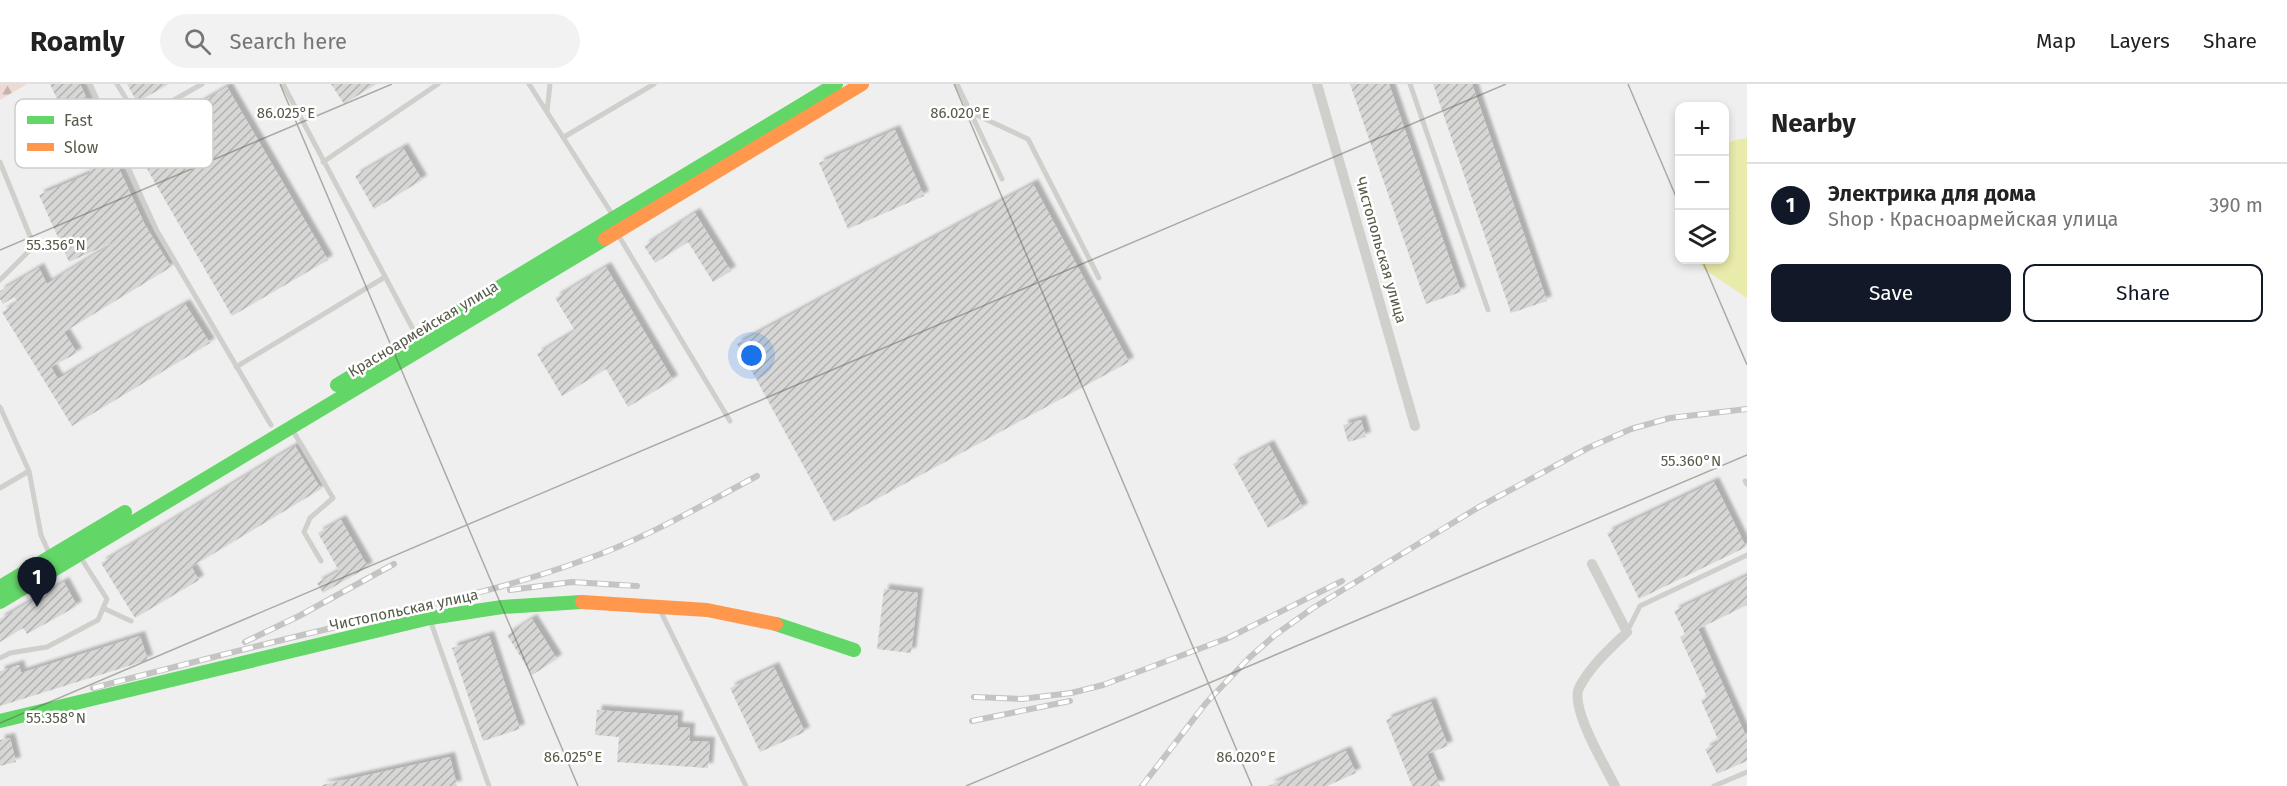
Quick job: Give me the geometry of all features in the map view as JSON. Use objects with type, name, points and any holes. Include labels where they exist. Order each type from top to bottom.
[{"type":"main road","name":"Красноармейская улица","points":[[615,225],[836,84]]},
{"type":"main road","name":"Красноармейская улица","points":[[0,587],[271,425],[420,342],[615,225],[862,84]]},
{"type":"main road","name":"Красноармейская улица","points":[[0,602],[291,427],[420,342]]},
{"type":"main road","name":"Чистопольская улица","points":[[0,721],[430,618],[502,607],[574,601],[707,610],[778,624],[854,650]]},
{"type":"street","name":"Чистопольская улица","points":[[1317,84],[1414,426]]},
{"type":"street","points":[[1592,564],[1627,632],[1593,666],[1578,691],[1580,717],[1615,786]]},
{"type":"lane","points":[[90,84],[97,99]]},
{"type":"lane","points":[[117,84],[126,99]]},
{"type":"lane","points":[[176,99],[202,84]]},
{"type":"lane","points":[[283,84],[420,342]]},
{"type":"lane","points":[[423,84],[426,92]]},
{"type":"lane","points":[[323,162],[438,84]]},
{"type":"lane","points":[[529,84],[564,137],[730,421]]},
{"type":"lane","points":[[547,112],[550,84]]},
{"type":"lane","points":[[564,137],[654,84]]},
{"type":"lane","points":[[957,84],[1002,179]]},
{"type":"lane","points":[[1410,84],[1488,310]]},
{"type":"lane","points":[[970,112],[1028,139],[1099,278]]},
{"type":"lane","points":[[0,162],[34,246],[0,280]]},
{"type":"lane","points":[[128,168],[157,231],[271,425]]},
{"type":"lane","points":[[236,367],[385,277]]},
{"type":"lane","points":[[0,407],[29,471],[41,535],[51,556]]},
{"type":"lane","points":[[291,427],[333,498],[310,518],[304,532],[321,561]]},
{"type":"lane","points":[[0,488],[29,471]]},
{"type":"lane","points":[[0,658],[10,652],[47,647],[98,620],[107,599],[79,554]]},
{"type":"lane","points":[[1627,632],[1640,606],[1747,555]]},
{"type":"lane","points":[[659,607],[746,786]]},
{"type":"lane","points":[[103,608],[130,621]]},
{"type":"lane","points":[[430,618],[489,786]]},
{"type":"lane","points":[[1714,786],[1747,772]]},
{"type":"green space","points":[[0,84],[27,84],[0,100]]},
{"type":"shaded area","points":[[1747,138],[1747,298],[1700,264],[1729,264],[1729,142]]},
{"type":"building","points":[[50,84],[80,84],[87,99],[57,99]]},
{"type":"building","points":[[127,84],[169,84],[142,99],[135,99]]},
{"type":"building","points":[[331,84],[376,84],[344,104]]},
{"type":"building","points":[[1350,84],[1389,84],[1461,292],[1426,304]]},
{"type":"building","points":[[1433,84],[1472,84],[1547,301],[1511,313]]},
{"type":"building","points":[[227,87],[328,260],[232,316],[146,168],[213,168],[213,99],[207,99]]},
{"type":"building","points":[[895,130],[924,196],[848,229],[819,163]]},
{"type":"building","points":[[403,148],[422,180],[374,209],[355,176]]},
{"type":"building","points":[[89,168],[119,168],[145,225],[171,267],[64,332],[77,353],[51,367],[58,379],[185,304],[210,343],[72,426],[2,312],[18,302],[14,297],[3,304],[0,291],[39,268],[47,284],[120,239],[69,262],[39,195],[91,173]]},
{"type":"building","points":[[1033,184],[1129,362],[834,522],[737,344]]},
{"type":"building","points":[[695,213],[731,271],[713,282],[688,242],[655,263],[644,246]]},
{"type":"building","points":[[606,267],[673,380],[628,407],[606,369],[562,396],[537,354],[575,331],[555,298]]},
{"type":"building","points":[[1361,420],[1366,437],[1348,442],[1343,425]]},
{"type":"building","points":[[1269,445],[1303,508],[1268,528],[1233,464]]},
{"type":"building","points":[[295,446],[321,489],[176,576],[192,568],[199,580],[135,618],[101,563]]},
{"type":"building","points":[[1714,482],[1746,547],[1639,599],[1607,533]]},
{"type":"building","points":[[341,520],[368,567],[323,593],[317,583],[339,571],[318,533]]},
{"type":"building","points":[[1747,576],[1747,605],[1698,629],[1745,734],[1747,733],[1747,761],[1717,774],[1705,749],[1719,742],[1701,700],[1707,697],[1680,637],[1685,634],[1674,611]]},
{"type":"building","points":[[64,582],[77,606],[27,634],[23,628],[0,642],[0,619]]},
{"type":"building","points":[[884,589],[918,593],[911,653],[877,649]]},
{"type":"building","points":[[532,619],[557,659],[532,675],[507,635]]},
{"type":"building","points":[[140,636],[148,660],[0,706],[0,671],[19,665],[21,673]]},
{"type":"building","points":[[489,636],[520,729],[483,741],[452,648]]},
{"type":"building","points":[[774,667],[805,732],[760,752],[730,688]]},
{"type":"building","points":[[1431,702],[1448,746],[1427,754],[1440,786],[1412,786],[1386,720]]},
{"type":"building","points":[[597,710],[678,716],[677,727],[690,728],[689,741],[710,742],[708,768],[617,762],[619,737],[595,735]]},
{"type":"building","points":[[10,738],[16,762],[0,766],[0,740]]},
{"type":"building","points":[[1346,751],[1356,773],[1327,786],[1268,786]]},
{"type":"building","points":[[450,757],[457,786],[322,786],[322,785]]},
{"type":"railway","points":[[1142,786],[1206,703],[1249,658],[1275,635],[1313,608],[1479,507],[1588,448],[1631,429],[1670,418],[1747,409]]},
{"type":"railway","points":[[93,688],[521,581],[604,553],[649,533],[757,476]]},
{"type":"railway","points":[[245,642],[299,616],[394,564]]},
{"type":"railway","points":[[974,697],[1022,699],[1071,693],[1103,685],[1228,638],[1342,581]]},
{"type":"railway","points":[[510,590],[572,582],[637,586]]},
{"type":"railway","points":[[972,721],[1070,701]]},
{"type":"traffic: fast","points":[[337,385],[836,84]]},
{"type":"traffic: fast","points":[[0,602],[605,239]]},
{"type":"traffic: fast","points":[[0,587],[125,512]]},
{"type":"traffic: fast","points":[[0,721],[430,618],[502,607],[582,602]]},
{"type":"traffic: fast","points":[[776,624],[854,650]]},
{"type":"traffic: slow","points":[[605,239],[862,84]]},
{"type":"traffic: slow","points":[[582,602],[707,610],[776,624]]},
{"type":"place","name":"Электрика для дома","points":[[37,607]]}]
